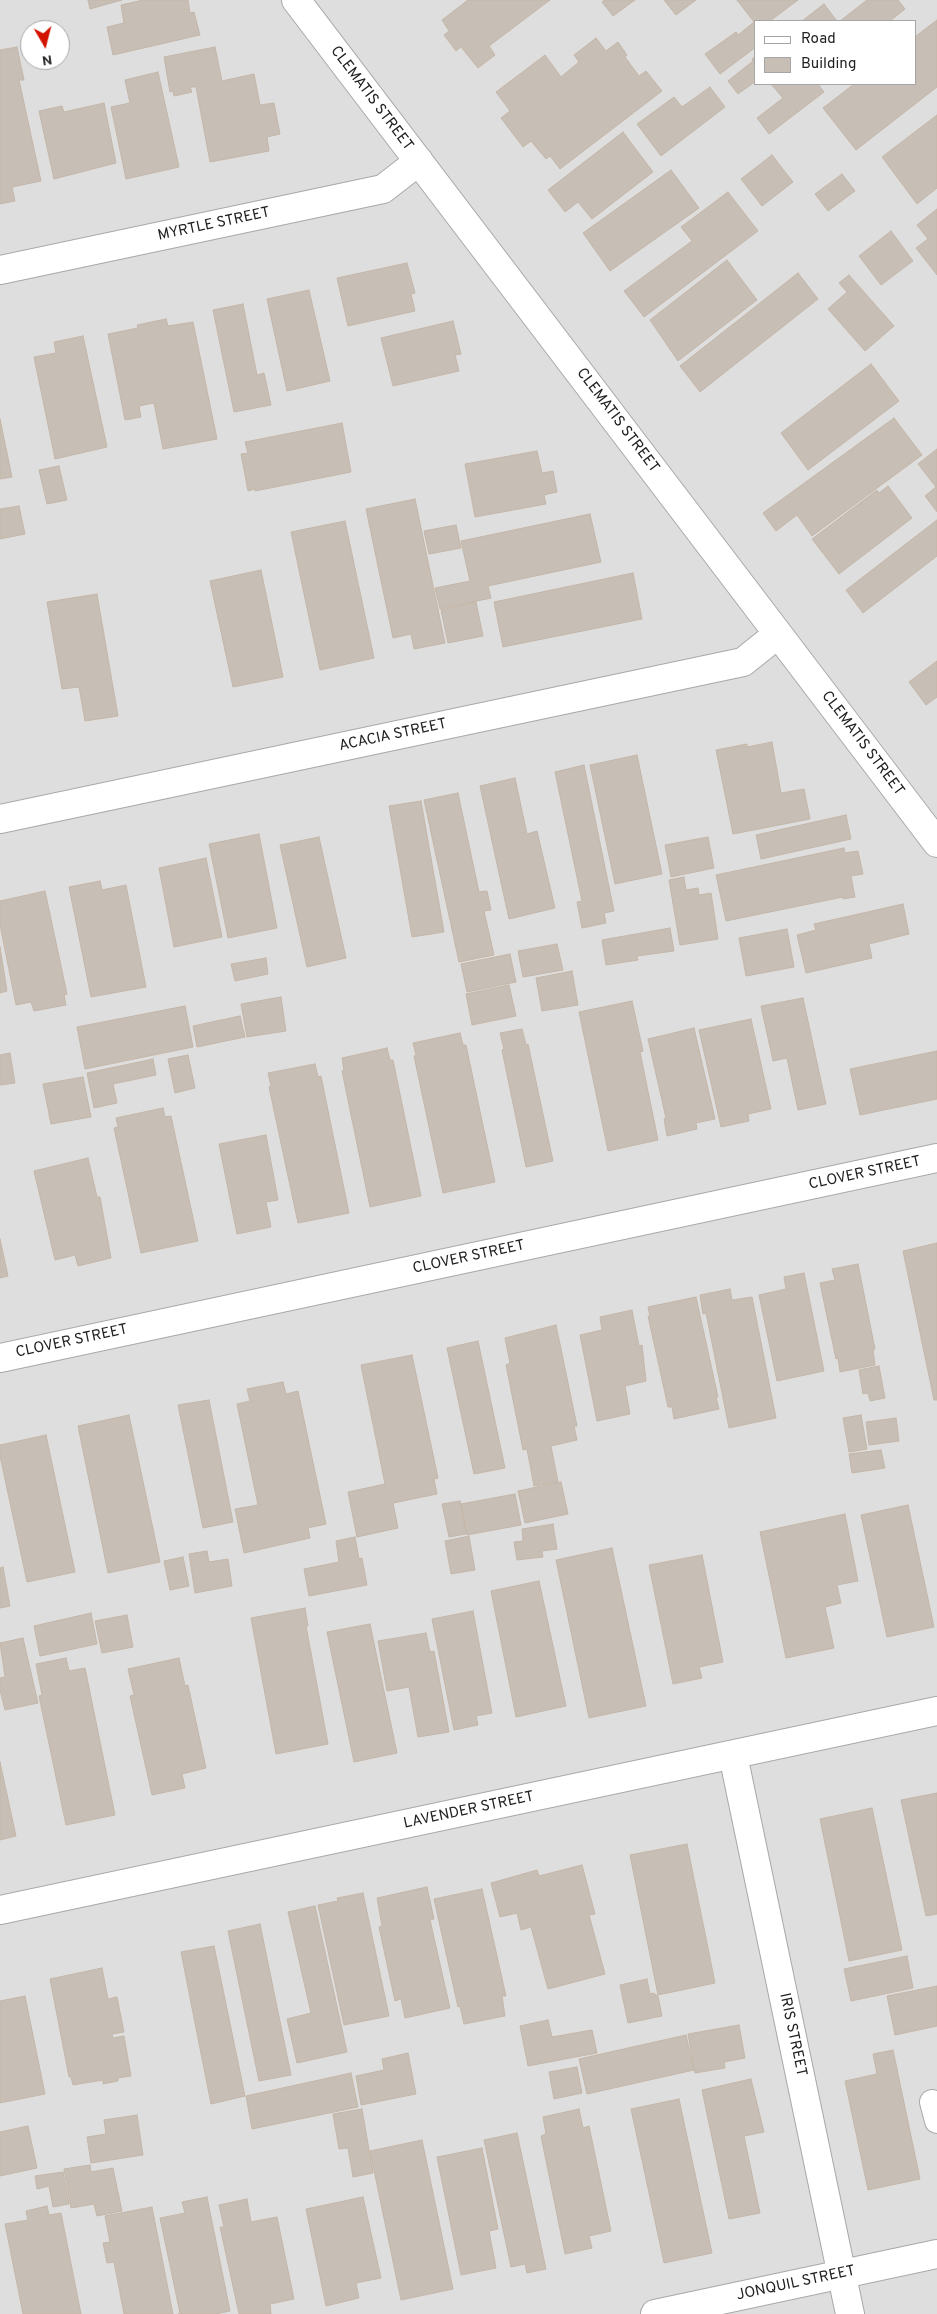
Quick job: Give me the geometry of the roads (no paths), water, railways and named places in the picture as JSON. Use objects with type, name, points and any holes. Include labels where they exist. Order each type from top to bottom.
[{"type":"street","name":"CLEMATIS STREET","points":[[296,0],[937,843]]},
{"type":"street","name":"MYRTLE STREET","points":[[0,270],[383,189],[419,161]]},
{"type":"street","name":"ACACIA STREET","points":[[0,819],[743,662],[778,634]]},
{"type":"street","name":"CLOVER STREET","points":[[0,1358],[937,1158]]},
{"type":"street","name":"LAVENDER STREET","points":[[0,1910],[937,1711]]},
{"type":"street","name":"IRIS STREET","points":[[733,1755],[850,2314]]},
{"type":"street","name":"JONQUIL STREET","points":[[655,2314],[937,2254]]}]
